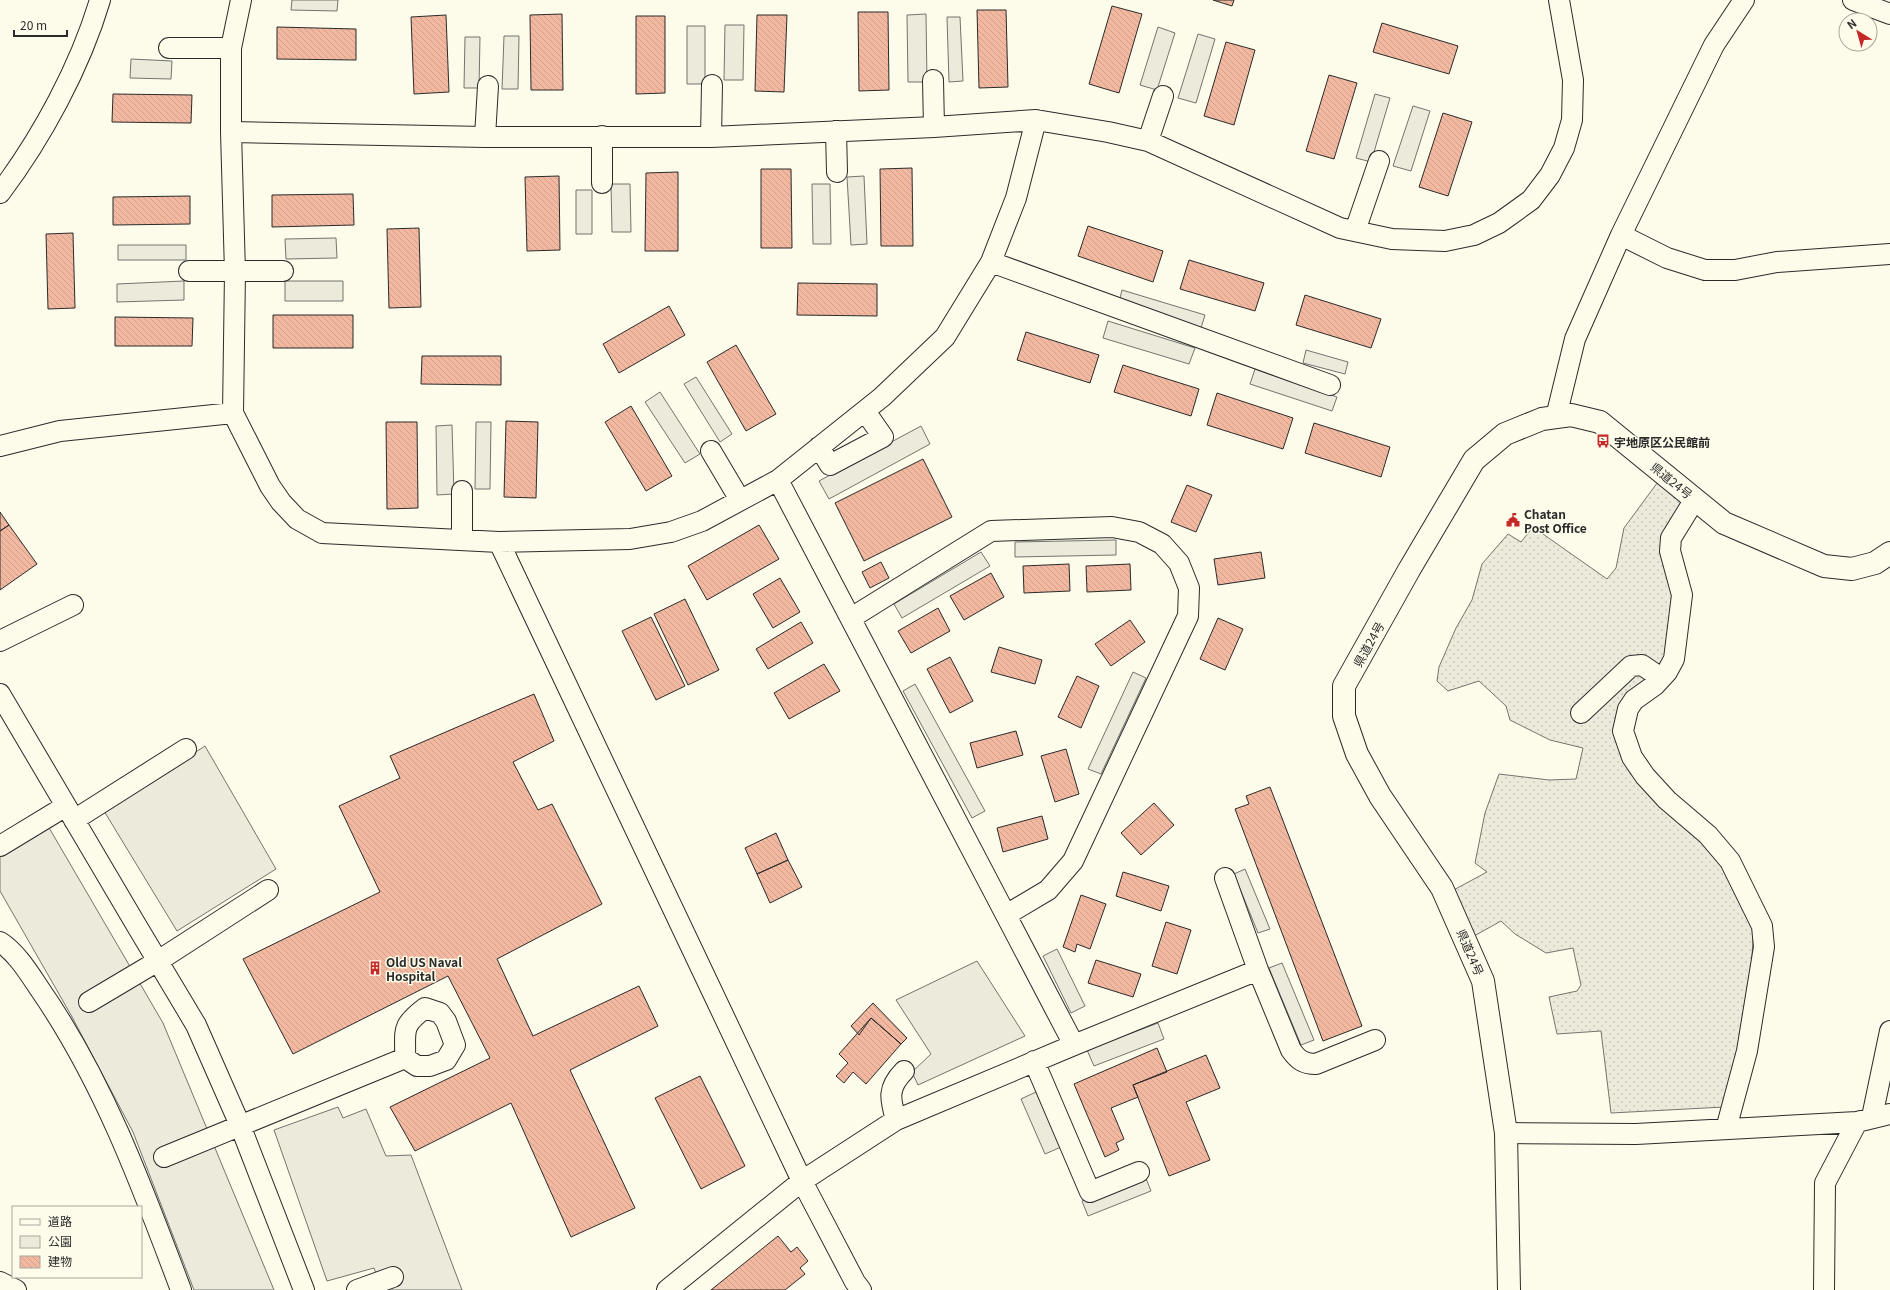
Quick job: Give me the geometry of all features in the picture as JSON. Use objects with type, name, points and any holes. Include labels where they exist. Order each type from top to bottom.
[{"type":"main road","name":"県道24号","points":[[1509,1290],[1506,1133],[1483,981],[1442,888],[1380,796],[1357,754],[1344,716],[1344,686],[1409,570],[1474,460],[1505,434],[1542,419],[1571,415],[1600,422],[1724,523],[1824,566],[1852,569],[1875,563],[1890,553]]},
{"type":"street","points":[[0,193],[23,162],[43,129],[90,32],[100,0]]},
{"type":"street","points":[[240,0],[231,48],[231,132],[235,272],[233,413],[277,497],[297,519],[322,533],[499,542],[630,539],[671,532],[702,521],[778,480],[882,397],[945,336],[991,262],[1016,198],[1036,120]]},
{"type":"street","points":[[231,132],[485,137],[711,136],[934,127],[1036,120],[1108,132],[1148,141],[1340,228],[1392,239],[1445,241],[1474,235],[1499,223],[1531,200],[1550,175],[1564,148],[1572,120],[1573,80],[1559,0]]},
{"type":"street","points":[[1556,417],[1575,340],[1621,235],[1714,45],[1744,0]]},
{"type":"street","points":[[1853,0],[1890,14]]},
{"type":"street","points":[[169,48],[231,48]]},
{"type":"street","points":[[934,80],[934,127]]},
{"type":"street","points":[[711,136],[712,85]]},
{"type":"street","points":[[485,137],[488,86]]},
{"type":"street","points":[[1148,141],[1164,96]]},
{"type":"street","points":[[836,131],[836,172]]},
{"type":"street","points":[[602,136],[602,183]]},
{"type":"street","points":[[1355,231],[1379,162]]},
{"type":"street","points":[[1621,235],[1667,258],[1705,270],[1734,270],[1777,262],[1890,254]]},
{"type":"street","points":[[991,262],[1330,385]]},
{"type":"street","points":[[189,272],[283,271]]},
{"type":"street","points":[[819,447],[830,465],[883,437],[865,411]]},
{"type":"street","points":[[0,446],[60,431],[233,413]]},
{"type":"street","points":[[711,451],[740,500]]},
{"type":"street","points":[[778,480],[1074,1044]]},
{"type":"street","points":[[462,491],[462,540]]},
{"type":"street","points":[[1695,499],[1671,538],[1670,551],[1682,596],[1674,659],[1667,672],[1634,700],[1628,710],[1623,731],[1632,758],[1655,787],[1667,800],[1708,834],[1726,856],[1741,882],[1762,926],[1764,947],[1747,1051],[1726,1129]]},
{"type":"street","points":[[851,618],[991,531],[1112,528],[1139,532],[1162,544],[1179,563],[1190,588],[1188,616],[1073,861],[1048,890],[1006,915]]},
{"type":"street","points":[[499,542],[802,1181],[855,1282],[862,1290]]},
{"type":"street","points":[[0,641],[73,605]]},
{"type":"street","points":[[1581,713],[1631,666],[1642,665],[1661,678]]},
{"type":"street","points":[[0,694],[196,1025],[240,1125],[304,1290]]},
{"type":"street","points":[[0,846],[70,813],[186,749]]},
{"type":"street","points":[[1225,878],[1258,970],[1291,1050],[1298,1060],[1307,1064],[1316,1064],[1375,1040]]},
{"type":"street","points":[[89,1002],[158,962],[268,890]]},
{"type":"street","points":[[0,942],[6,945],[29,973],[54,1009],[89,1073],[136,1170],[181,1290]]},
{"type":"street","points":[[667,1290],[802,1181],[896,1120],[1074,1044],[1258,970]]},
{"type":"street","points":[[1824,1290],[1825,1183],[1873,1117],[1890,1031]]},
{"type":"street","points":[[164,1157],[405,1058]]},
{"type":"street","points":[[1034,1061],[1090,1192],[1139,1172]]},
{"type":"street","points":[[896,1120],[891,1101],[891,1090],[904,1071]]},
{"type":"street","points":[[1506,1133],[1636,1134],[1726,1129],[1873,1117]]},
{"type":"street","points":[[357,1290],[392,1277]]},
{"type":"street","points":[[0,1282],[16,1290]]},
{"type":"green space","points":[[1663,475],[1695,500],[1673,533],[1675,649],[1638,697],[1623,736],[1715,844],[1754,927],[1750,984],[1740,1050],[1724,1107],[1611,1113],[1601,1031],[1557,1034],[1549,997],[1577,991],[1581,985],[1573,948],[1546,953],[1515,934],[1501,921],[1467,940],[1448,893],[1487,872],[1475,863],[1485,813],[1499,774],[1549,780],[1576,779],[1583,748],[1550,740],[1510,720],[1506,706],[1479,681],[1448,691],[1437,681],[1439,667],[1456,628],[1472,600],[1482,564],[1508,534],[1521,542],[1533,527],[1607,579],[1616,568],[1624,528]]},
{"type":"shaded area","points":[[292,0],[338,0],[337,11],[291,10]]},
{"type":"shaded area","points":[[926,14],[927,82],[908,82],[907,15]]},
{"type":"shaded area","points":[[947,17],[960,17],[963,81],[949,82]]},
{"type":"shaded area","points":[[725,25],[744,25],[743,80],[724,80]]},
{"type":"shaded area","points":[[687,26],[705,26],[705,84],[687,84]]},
{"type":"shaded area","points":[[1158,27],[1175,33],[1157,90],[1140,85]]},
{"type":"shaded area","points":[[1198,34],[1215,39],[1196,103],[1178,98]]},
{"type":"shaded area","points":[[504,36],[519,36],[518,89],[502,89]]},
{"type":"shaded area","points":[[465,37],[480,37],[479,88],[464,88]]},
{"type":"shaded area","points":[[131,59],[172,61],[171,79],[130,78]]},
{"type":"shaded area","points":[[1375,94],[1390,98],[1371,162],[1356,158]]},
{"type":"shaded area","points":[[1413,106],[1430,111],[1411,171],[1393,166]]},
{"type":"shaded area","points":[[864,176],[867,244],[851,245],[847,177]]},
{"type":"shaded area","points":[[611,184],[630,184],[631,232],[612,232]]},
{"type":"shaded area","points":[[812,184],[830,184],[831,244],[813,244]]},
{"type":"shaded area","points":[[576,190],[592,190],[592,234],[576,234]]},
{"type":"shaded area","points":[[336,238],[337,258],[286,259],[285,239]]},
{"type":"shaded area","points":[[118,245],[186,245],[186,260],[118,260]]},
{"type":"shaded area","points":[[184,281],[184,300],[117,302],[117,284]]},
{"type":"shaded area","points":[[285,281],[343,281],[343,301],[285,301]]},
{"type":"shaded area","points":[[1122,290],[1205,315],[1201,328],[1119,302]]},
{"type":"shaded area","points":[[1108,321],[1195,348],[1189,364],[1103,338]]},
{"type":"shaded area","points":[[1306,350],[1348,362],[1345,374],[1303,363]]},
{"type":"shaded area","points":[[1255,369],[1337,397],[1332,411],[1250,384]]},
{"type":"shaded area","points":[[696,377],[732,434],[720,442],[684,384]]},
{"type":"shaded area","points":[[660,392],[700,454],[685,463],[645,402]]},
{"type":"shaded area","points":[[476,422],[491,422],[490,489],[475,489]]},
{"type":"shaded area","points":[[452,425],[454,494],[437,495],[436,426]]},
{"type":"shaded area","points":[[921,426],[930,444],[829,499],[819,481]]},
{"type":"shaded area","points":[[1116,540],[1116,555],[1015,557],[1015,542]]},
{"type":"shaded area","points":[[981,552],[990,566],[902,618],[894,604]]},
{"type":"shaded area","points":[[1133,672],[1146,678],[1101,774],[1088,769]]},
{"type":"shaded area","points":[[915,684],[985,811],[972,818],[903,691]]},
{"type":"shaded area","points":[[205,746],[276,869],[177,931],[104,811]]},
{"type":"shaded area","points":[[48,826],[163,1023],[274,1290],[194,1290],[133,1132],[71,1015],[0,891],[0,851]]},
{"type":"shaded area","points":[[1245,869],[1270,929],[1258,933],[1234,874]]},
{"type":"shaded area","points":[[1057,949],[1085,1006],[1071,1013],[1043,956]]},
{"type":"shaded area","points":[[977,961],[1025,1036],[918,1085],[912,1072],[931,1054],[896,1000]]},
{"type":"shaded area","points":[[1282,963],[1314,1040],[1301,1045],[1269,968]]},
{"type":"shaded area","points":[[1158,1023],[1164,1039],[1094,1066],[1087,1050]]},
{"type":"shaded area","points":[[1036,1092],[1061,1147],[1045,1154],[1021,1099]]},
{"type":"shaded area","points":[[338,1107],[343,1118],[366,1109],[386,1156],[411,1155],[462,1290],[382,1290],[374,1268],[327,1281],[274,1130]]},
{"type":"shaded area","points":[[1145,1176],[1151,1191],[1088,1216],[1082,1201]]},
{"type":"building","points":[[1213,0],[1234,0],[1232,6]]},
{"type":"building","points":[[1112,6],[1142,14],[1119,93],[1089,84]]},
{"type":"building","points":[[977,10],[1006,10],[1008,87],[979,88]]},
{"type":"building","points":[[858,12],[888,12],[889,90],[859,91]]},
{"type":"building","points":[[562,14],[563,90],[531,90],[530,15]]},
{"type":"building","points":[[446,15],[449,92],[414,94],[411,17]]},
{"type":"building","points":[[757,15],[787,15],[784,92],[755,91]]},
{"type":"building","points":[[636,16],[665,16],[665,93],[636,94]]},
{"type":"building","points":[[1382,23],[1458,46],[1449,74],[1373,52]]},
{"type":"building","points":[[277,27],[356,29],[356,60],[277,59]]},
{"type":"building","points":[[1226,42],[1255,50],[1234,125],[1204,116]]},
{"type":"building","points":[[1329,75],[1357,83],[1334,159],[1306,151]]},
{"type":"building","points":[[113,94],[192,95],[191,123],[112,122]]},
{"type":"building","points":[[1443,113],[1472,122],[1448,196],[1419,187]]},
{"type":"building","points":[[912,168],[913,246],[881,246],[880,169]]},
{"type":"building","points":[[761,169],[791,169],[792,248],[761,248]]},
{"type":"building","points":[[678,172],[678,251],[645,251],[646,173]]},
{"type":"building","points":[[559,176],[560,250],[527,251],[525,177]]},
{"type":"building","points":[[353,194],[354,225],[272,227],[272,195]]},
{"type":"building","points":[[190,196],[190,224],[113,225],[113,197]]},
{"type":"building","points":[[1088,226],[1163,251],[1153,282],[1078,256]]},
{"type":"building","points":[[419,228],[421,307],[389,308],[387,229]]},
{"type":"building","points":[[73,233],[75,308],[48,309],[46,234]]},
{"type":"building","points":[[1189,260],[1264,283],[1255,311],[1180,289]]},
{"type":"building","points":[[798,283],[877,284],[877,316],[797,315]]},
{"type":"building","points":[[1305,295],[1381,319],[1371,348],[1296,325]]},
{"type":"building","points":[[669,306],[685,335],[619,373],[603,344]]},
{"type":"building","points":[[273,315],[353,315],[353,348],[273,348]]},
{"type":"building","points":[[115,317],[193,318],[192,346],[115,346]]},
{"type":"building","points":[[1026,332],[1099,355],[1090,383],[1017,360]]},
{"type":"building","points":[[736,345],[776,414],[746,431],[707,362]]},
{"type":"building","points":[[422,356],[501,356],[501,385],[421,384]]},
{"type":"building","points":[[1123,365],[1199,389],[1191,416],[1114,392]]},
{"type":"building","points":[[1217,393],[1293,418],[1283,449],[1207,425]]},
{"type":"building","points":[[631,406],[672,476],[646,491],[605,422]]},
{"type":"building","points":[[506,421],[538,422],[536,498],[504,497]]},
{"type":"building","points":[[386,422],[417,422],[418,508],[387,509]]},
{"type":"building","points":[[1314,423],[1390,447],[1381,477],[1305,453]]},
{"type":"building","points":[[923,459],[952,517],[864,561],[835,503]]},
{"type":"building","points":[[1187,485],[1212,495],[1196,532],[1171,522]]},
{"type":"building","points":[[0,512],[9,525],[0,531]]},
{"type":"building","points":[[9,525],[37,564],[0,590],[0,531]]},
{"type":"building","points":[[759,525],[779,559],[707,600],[688,566]]},
{"type":"building","points":[[1261,552],[1265,578],[1218,585],[1214,559]]},
{"type":"building","points":[[881,562],[889,578],[870,588],[862,572]]},
{"type":"building","points":[[1069,564],[1070,591],[1024,593],[1023,566]]},
{"type":"building","points":[[1130,564],[1131,590],[1087,592],[1086,566]]},
{"type":"building","points":[[991,573],[1004,597],[964,620],[950,596]]},
{"type":"building","points":[[780,578],[800,612],[773,628],[753,594]]},
{"type":"building","points":[[685,599],[719,670],[688,685],[654,614]]},
{"type":"building","points":[[938,608],[950,631],[911,653],[898,631]]},
{"type":"building","points":[[651,617],[685,686],[656,700],[622,631]]},
{"type":"building","points":[[1218,618],[1243,629],[1225,670],[1200,659]]},
{"type":"building","points":[[1130,620],[1145,642],[1111,666],[1095,644]]},
{"type":"building","points":[[801,622],[813,643],[768,669],[756,649]]},
{"type":"building","points":[[999,647],[1042,660],[1035,684],[991,672]]},
{"type":"building","points":[[950,657],[973,701],[950,713],[927,669]]},
{"type":"building","points":[[824,664],[840,691],[789,719],[774,693]]},
{"type":"building","points":[[1077,676],[1099,686],[1081,728],[1058,717]]},
{"type":"building","name":"Old US Naval Hospital","points":[[534,694],[554,741],[513,762],[538,810],[552,804],[602,904],[497,959],[533,1036],[639,986],[658,1026],[570,1070],[635,1208],[571,1237],[511,1103],[415,1151],[390,1107],[490,1058],[448,976],[293,1054],[243,959],[380,892],[339,806],[400,778],[390,756]]},
{"type":"building","points":[[1016,731],[1023,755],[977,768],[970,743]]},
{"type":"building","points":[[1066,749],[1079,794],[1055,802],[1041,756]]},
{"type":"building","points":[[1270,787],[1362,1026],[1323,1041],[1235,809],[1249,804],[1246,796]]},
{"type":"building","points":[[1154,803],[1174,825],[1141,855],[1121,833]]},
{"type":"building","points":[[1042,816],[1048,839],[1003,852],[997,828]]},
{"type":"building","points":[[776,833],[788,860],[757,874],[745,848]]},
{"type":"building","points":[[788,860],[802,887],[770,903],[757,874]]},
{"type":"building","points":[[1123,872],[1169,886],[1161,911],[1116,896]]},
{"type":"building","points":[[1081,895],[1106,904],[1090,949],[1077,944],[1075,952],[1063,947]]},
{"type":"building","points":[[1166,922],[1191,930],[1177,974],[1152,966]]},
{"type":"building","points":[[1096,960],[1141,974],[1133,997],[1088,983]]},
{"type":"building","points":[[873,1003],[907,1038],[901,1044],[871,1018],[859,1035],[851,1026]]},
{"type":"building","points":[[871,1018],[901,1044],[866,1084],[853,1072],[844,1083],[836,1076],[848,1063],[839,1054]]},
{"type":"building","points":[[1157,1048],[1167,1072],[1133,1085],[1138,1097],[1111,1108],[1124,1139],[1116,1143],[1119,1150],[1105,1157],[1074,1084]]},
{"type":"building","points":[[1206,1055],[1220,1088],[1186,1102],[1210,1160],[1169,1176],[1133,1085]]},
{"type":"building","points":[[700,1076],[745,1166],[701,1189],[655,1098]]},
{"type":"building","points":[[778,1236],[791,1252],[797,1247],[808,1261],[800,1268],[805,1274],[785,1290],[711,1290]]},
{"type":"place","name":"宇地原区公民館前","points":[[1603,441]]},
{"type":"place","name":"Chatan Post Office","points":[[1513,520]]},
{"type":"place","name":"Old US Naval Hospital","points":[[375,968]]}]
